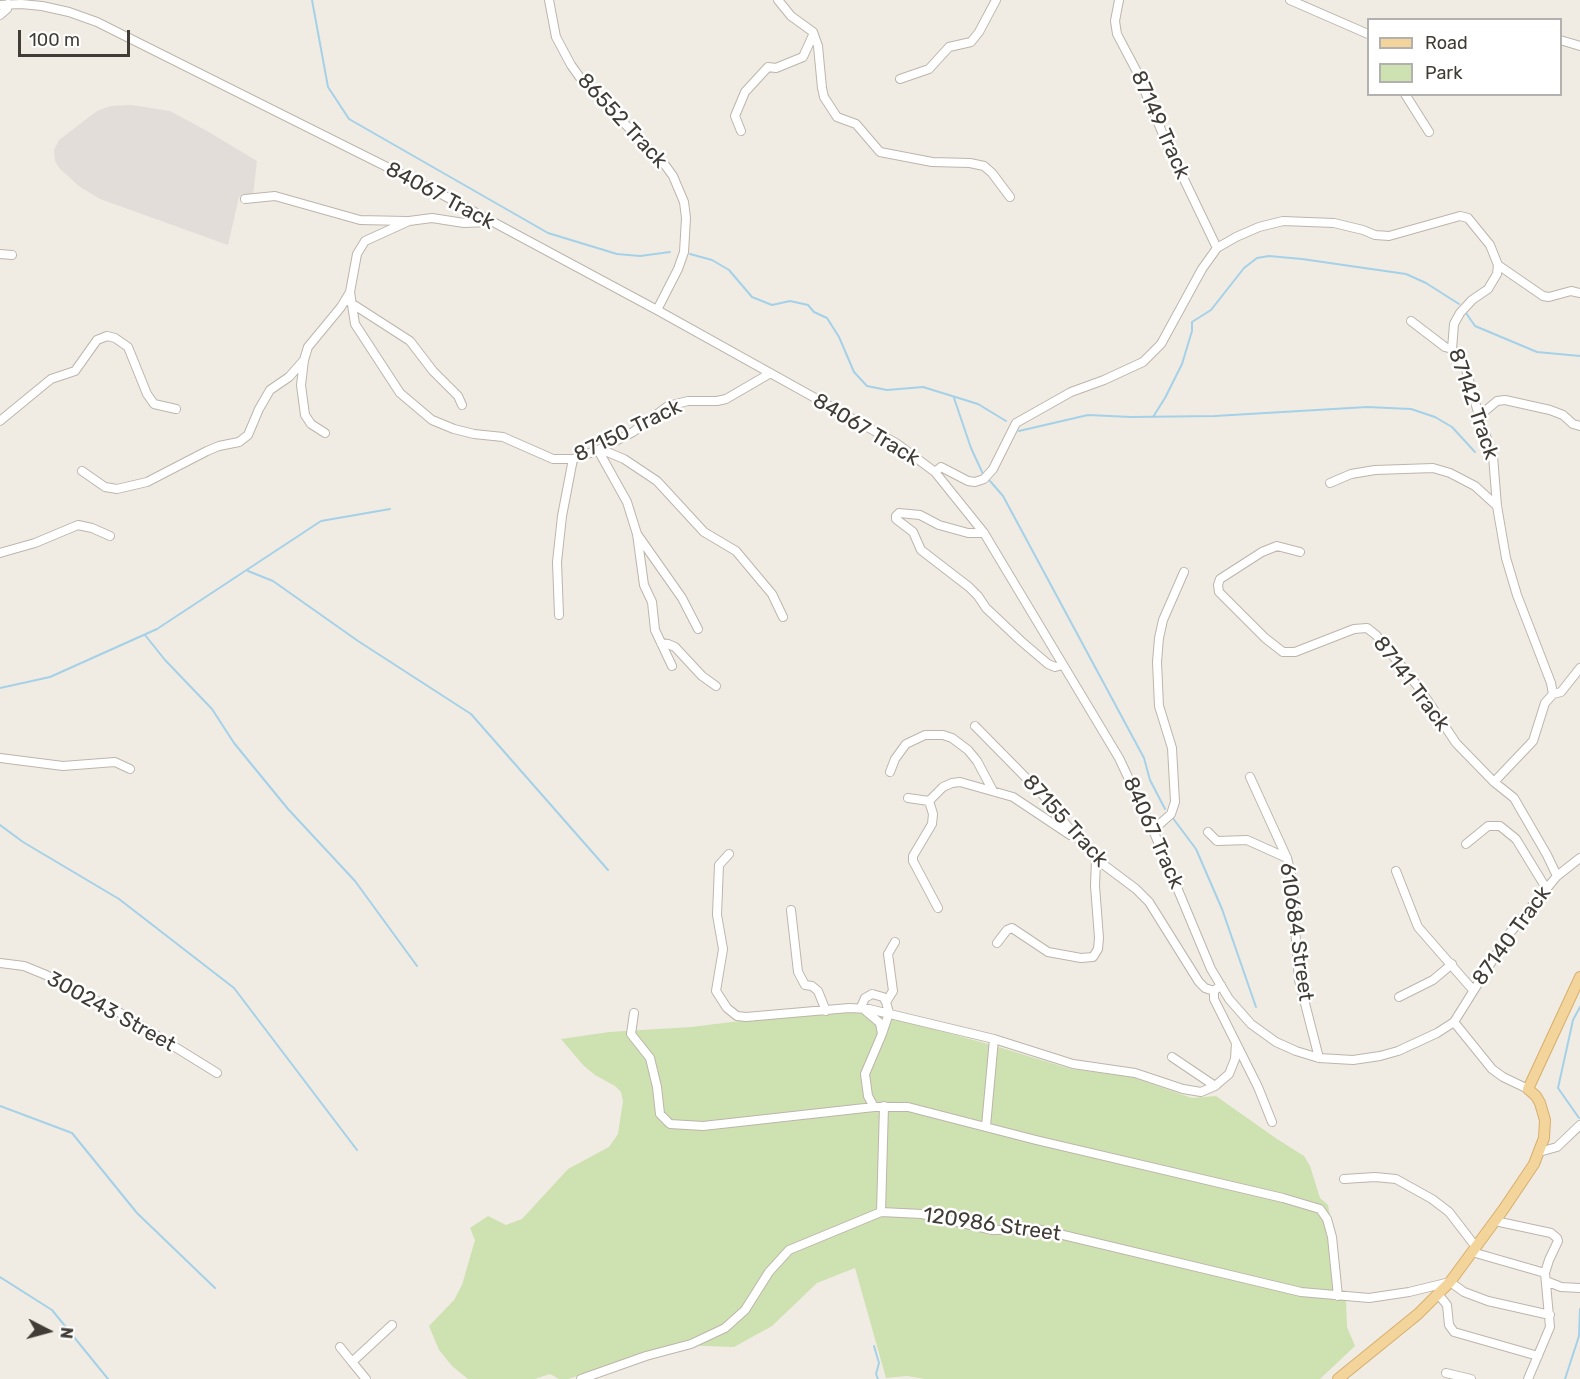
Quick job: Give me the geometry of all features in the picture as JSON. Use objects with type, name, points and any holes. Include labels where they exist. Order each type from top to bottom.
[{"type":"main road","points":[[1338,1379],[1418,1314],[1450,1282],[1534,1164],[1545,1130],[1544,1112],[1536,1096],[1528,1089],[1580,977]]},
{"type":"street","name":"86552 Track","points":[[549,0],[556,37],[571,65],[581,79],[654,152],[674,176],[681,194],[686,218],[684,252],[657,310]]},
{"type":"street","points":[[778,0],[790,16],[814,34],[818,46],[822,88],[837,117],[856,124],[880,152],[932,162],[984,166],[1010,197]]},
{"type":"street","points":[[900,78],[929,69],[949,47],[971,42],[996,0]]},
{"type":"street","name":"87149 Track","points":[[1119,0],[1115,21],[1117,34],[1136,70],[1167,144],[1217,248]]},
{"type":"street","points":[[1290,0],[1367,34]]},
{"type":"street","name":"84067 Track","points":[[4,5],[42,6],[97,22],[441,194],[657,310],[896,443],[935,472],[984,533],[1119,758],[1153,830],[1218,988],[1243,1016],[1263,1034],[1296,1051],[1319,1058],[1353,1060],[1380,1056],[1417,1043],[1454,1022]]},
{"type":"street","points":[[0,15],[7,9],[4,5]]},
{"type":"street","points":[[741,131],[735,116],[744,92],[768,68],[776,68],[803,57],[814,34]]},
{"type":"street","points":[[1562,41],[1580,46]]},
{"type":"street","points":[[1406,96],[1429,132]]},
{"type":"street","points":[[245,200],[275,196],[360,220],[409,221]]},
{"type":"street","points":[[935,472],[941,467],[968,481],[975,482],[984,479],[993,469],[1016,423],[1071,392],[1143,362],[1161,344],[1202,268],[1217,248],[1250,231],[1283,221],[1334,223],[1375,235],[1389,236],[1460,216],[1472,221],[1486,238],[1498,265],[1543,296],[1549,297],[1571,291],[1580,293]]},
{"type":"street","name":"87150 Track","points":[[490,222],[464,224],[432,218],[409,221],[373,236],[362,245],[357,254],[350,292],[353,319],[366,344],[400,393],[426,416],[454,429],[503,437],[554,459],[573,459],[633,432],[668,406],[688,401],[726,399],[769,374]]},
{"type":"street","points":[[0,254],[12,255]]},
{"type":"street","name":"87142 Track","points":[[1498,265],[1494,282],[1466,305],[1457,317],[1452,349],[1464,366],[1493,456],[1497,506],[1509,568],[1553,694]]},
{"type":"street","points":[[325,433],[308,421],[305,415],[301,386],[304,360],[308,347],[341,307],[350,292]]},
{"type":"street","points":[[351,303],[410,341],[433,371],[458,396],[462,405]]},
{"type":"street","points":[[1411,321],[1445,347],[1452,349]]},
{"type":"street","points":[[0,421],[51,379],[75,370],[97,340],[107,336],[115,338],[128,347],[153,403],[158,407],[176,409]]},
{"type":"street","points":[[82,471],[105,487],[117,489],[147,482],[214,448],[239,442],[248,435],[259,408],[270,390],[289,377],[304,360]]},
{"type":"street","points":[[1479,416],[1497,401],[1505,400],[1550,410],[1580,426]]},
{"type":"street","points":[[599,449],[627,502],[637,534],[644,585],[652,602],[654,624],[672,666]]},
{"type":"street","points":[[599,449],[624,459],[657,481],[704,532],[736,551],[772,594],[783,617]]},
{"type":"street","points":[[560,615],[557,562],[562,516],[573,459]]},
{"type":"street","points":[[1330,483],[1351,474],[1375,470],[1433,468],[1450,473],[1475,486],[1497,506]]},
{"type":"street","points":[[984,533],[968,532],[939,525],[920,515],[899,513],[896,516],[896,519],[913,532],[921,550],[969,588],[986,608],[1021,641],[1048,664],[1055,667],[1062,665]]},
{"type":"street","points":[[0,553],[35,543],[78,525],[110,536]]},
{"type":"street","points":[[637,534],[682,597],[698,629]]},
{"type":"street","name":"87141 Track","points":[[1300,552],[1277,546],[1262,552],[1220,579],[1219,592],[1265,638],[1283,652],[1295,652],[1354,629],[1367,628],[1376,635],[1420,689],[1456,743],[1494,782],[1514,798],[1557,876]]},
{"type":"street","points":[[1153,830],[1170,814],[1175,802],[1172,748],[1160,706],[1157,662],[1163,620],[1184,572]]},
{"type":"street","points":[[661,643],[675,647],[702,676],[716,686]]},
{"type":"street","points":[[1494,782],[1533,741],[1545,703],[1553,694],[1561,692],[1580,668]]},
{"type":"street","name":"87155 Track","points":[[975,726],[1044,796],[1096,858],[1149,902],[1199,982],[1205,988],[1218,988]]},
{"type":"street","points":[[890,772],[895,759],[906,744],[925,735],[943,735],[958,742],[972,755],[993,791]]},
{"type":"street","points":[[0,758],[63,766],[115,762],[130,769]]},
{"type":"street","name":"610684 Street","points":[[1250,777],[1287,858],[1292,887],[1299,980],[1319,1058]]},
{"type":"street","points":[[929,801],[939,789],[952,783],[960,782],[993,791],[1013,797],[1083,844]]},
{"type":"street","points":[[908,798],[929,801]]},
{"type":"street","points":[[929,801],[933,814],[932,824],[913,856],[913,861],[938,908]]},
{"type":"street","points":[[1466,844],[1488,826],[1500,826],[1516,839],[1546,888]]},
{"type":"street","points":[[1208,832],[1217,841],[1247,840],[1287,858]]},
{"type":"street","points":[[729,854],[719,865],[717,915],[723,949],[717,994],[727,1008],[741,1017],[862,1008],[994,1039],[1073,1064],[1135,1073],[1190,1091],[1201,1092],[1224,1081],[1231,1071],[1236,1043]]},
{"type":"street","points":[[997,943],[1007,930],[1014,928],[1048,952],[1081,958],[1093,957],[1098,949],[1099,938],[1095,886],[1096,858]]},
{"type":"street","name":"87140 Track","points":[[1454,1022],[1509,934],[1557,876],[1580,858]]},
{"type":"street","points":[[1396,872],[1418,927],[1473,990]]},
{"type":"street","points":[[791,910],[798,972],[805,985],[812,986],[818,991],[826,1011]]},
{"type":"street","points":[[886,1002],[893,991],[888,954],[895,942]]},
{"type":"street","name":"300243 Street","points":[[0,963],[24,966],[46,975],[73,991],[117,1011],[217,1073]]},
{"type":"street","points":[[1399,997],[1433,980],[1452,964]]},
{"type":"street","points":[[1218,988],[1214,999],[1258,1087],[1272,1122]]},
{"type":"street","points":[[862,1008],[865,998],[873,994],[883,997],[889,1013],[865,1074],[868,1096],[879,1107],[881,1212]]},
{"type":"street","points":[[862,1008],[880,1023],[882,1034]]},
{"type":"street","points":[[634,1013],[631,1034],[650,1058],[660,1114],[670,1124],[703,1126],[879,1107],[908,1107],[1036,1140],[1283,1198],[1320,1209],[1330,1228],[1338,1296]]},
{"type":"street","points":[[1454,1022],[1492,1069],[1528,1089]]},
{"type":"street","points":[[986,1126],[994,1039]]},
{"type":"street","points":[[1172,1057],[1215,1086]]},
{"type":"street","points":[[1539,1152],[1557,1148],[1580,1125]]},
{"type":"street","points":[[1344,1179],[1375,1177],[1396,1179],[1432,1199],[1449,1212],[1474,1250],[1546,1277],[1561,1287],[1580,1288]]},
{"type":"street","name":"120986 Street","points":[[581,1379],[646,1356],[691,1344],[725,1328],[745,1310],[769,1272],[789,1250],[881,1212],[922,1214],[993,1230],[1036,1230],[1301,1292],[1360,1298],[1380,1297],[1450,1282]]},
{"type":"street","points":[[1495,1221],[1555,1235],[1558,1241],[1549,1260],[1546,1277],[1550,1327],[1528,1379]]},
{"type":"street","points":[[1450,1282],[1464,1292],[1488,1301],[1550,1315]]},
{"type":"street","points":[[1438,1294],[1447,1305],[1449,1325],[1454,1332],[1538,1356]]},
{"type":"street","points":[[352,1362],[392,1325]]},
{"type":"street","points":[[340,1347],[366,1379]]},
{"type":"street","points":[[1446,1373],[1471,1379]]},
{"type":"shaded area","points":[[131,105],[170,111],[257,161],[253,195],[239,197],[228,245],[100,199],[80,187],[60,169],[55,161],[54,150],[59,140],[97,111],[111,106]]},
{"type":"green space","points":[[860,1011],[992,1045],[1071,1069],[1132,1077],[1192,1098],[1216,1096],[1304,1156],[1310,1166],[1320,1198],[1328,1205],[1339,1280],[1346,1301],[1347,1327],[1355,1346],[1320,1379],[925,1379],[907,1376],[886,1378],[855,1268],[817,1283],[772,1326],[734,1347],[676,1345],[568,1379],[559,1379],[550,1374],[535,1379],[468,1379],[452,1366],[439,1350],[429,1326],[454,1300],[462,1285],[475,1240],[470,1228],[488,1216],[506,1225],[522,1219],[568,1169],[609,1147],[618,1134],[623,1101],[621,1092],[583,1065],[561,1039],[609,1032],[691,1027],[756,1019]]},
{"type":"waterway","points":[[312,0],[328,87],[349,119],[548,233],[617,254],[640,256],[670,252]]},
{"type":"waterway","points":[[690,254],[712,260],[729,270],[752,297],[772,305],[790,301],[808,305],[814,312],[827,318],[839,337],[854,372],[867,386],[887,390],[923,387],[978,404],[1006,421]]},
{"type":"waterway","points":[[1153,417],[1182,364],[1192,331],[1192,322],[1211,310],[1244,268],[1257,258],[1269,256],[1302,259],[1406,274],[1426,283],[1459,304]]},
{"type":"waterway","points":[[1466,313],[1475,326],[1537,352],[1580,356]]},
{"type":"waterway","points":[[954,398],[971,448],[983,474]]},
{"type":"waterway","points":[[1019,431],[1088,415],[1215,416],[1367,407],[1411,409],[1435,417],[1452,427],[1475,452]]},
{"type":"waterway","points":[[990,481],[1003,496],[1144,758],[1150,780],[1165,809]]},
{"type":"waterway","points":[[0,688],[50,677],[157,629],[321,521],[390,509]]},
{"type":"waterway","points":[[248,571],[273,581],[358,641],[471,714],[608,870]]},
{"type":"waterway","points":[[145,635],[165,660],[212,709],[234,743],[288,809],[355,881],[417,966]]},
{"type":"waterway","points":[[1172,817],[1196,849],[1222,909],[1256,1007]]},
{"type":"waterway","points":[[0,825],[23,842],[119,899],[234,988],[357,1150]]},
{"type":"waterway","points":[[1579,1118],[1558,1088],[1573,1020],[1580,1007]]},
{"type":"waterway","points":[[0,1106],[72,1133],[137,1213],[215,1288]]},
{"type":"waterway","points":[[0,1277],[52,1310],[108,1379]]},
{"type":"waterway","points":[[1565,1379],[1579,1336],[1580,1309]]},
{"type":"waterway","points":[[874,1346],[879,1363],[876,1374],[878,1379]]}]
